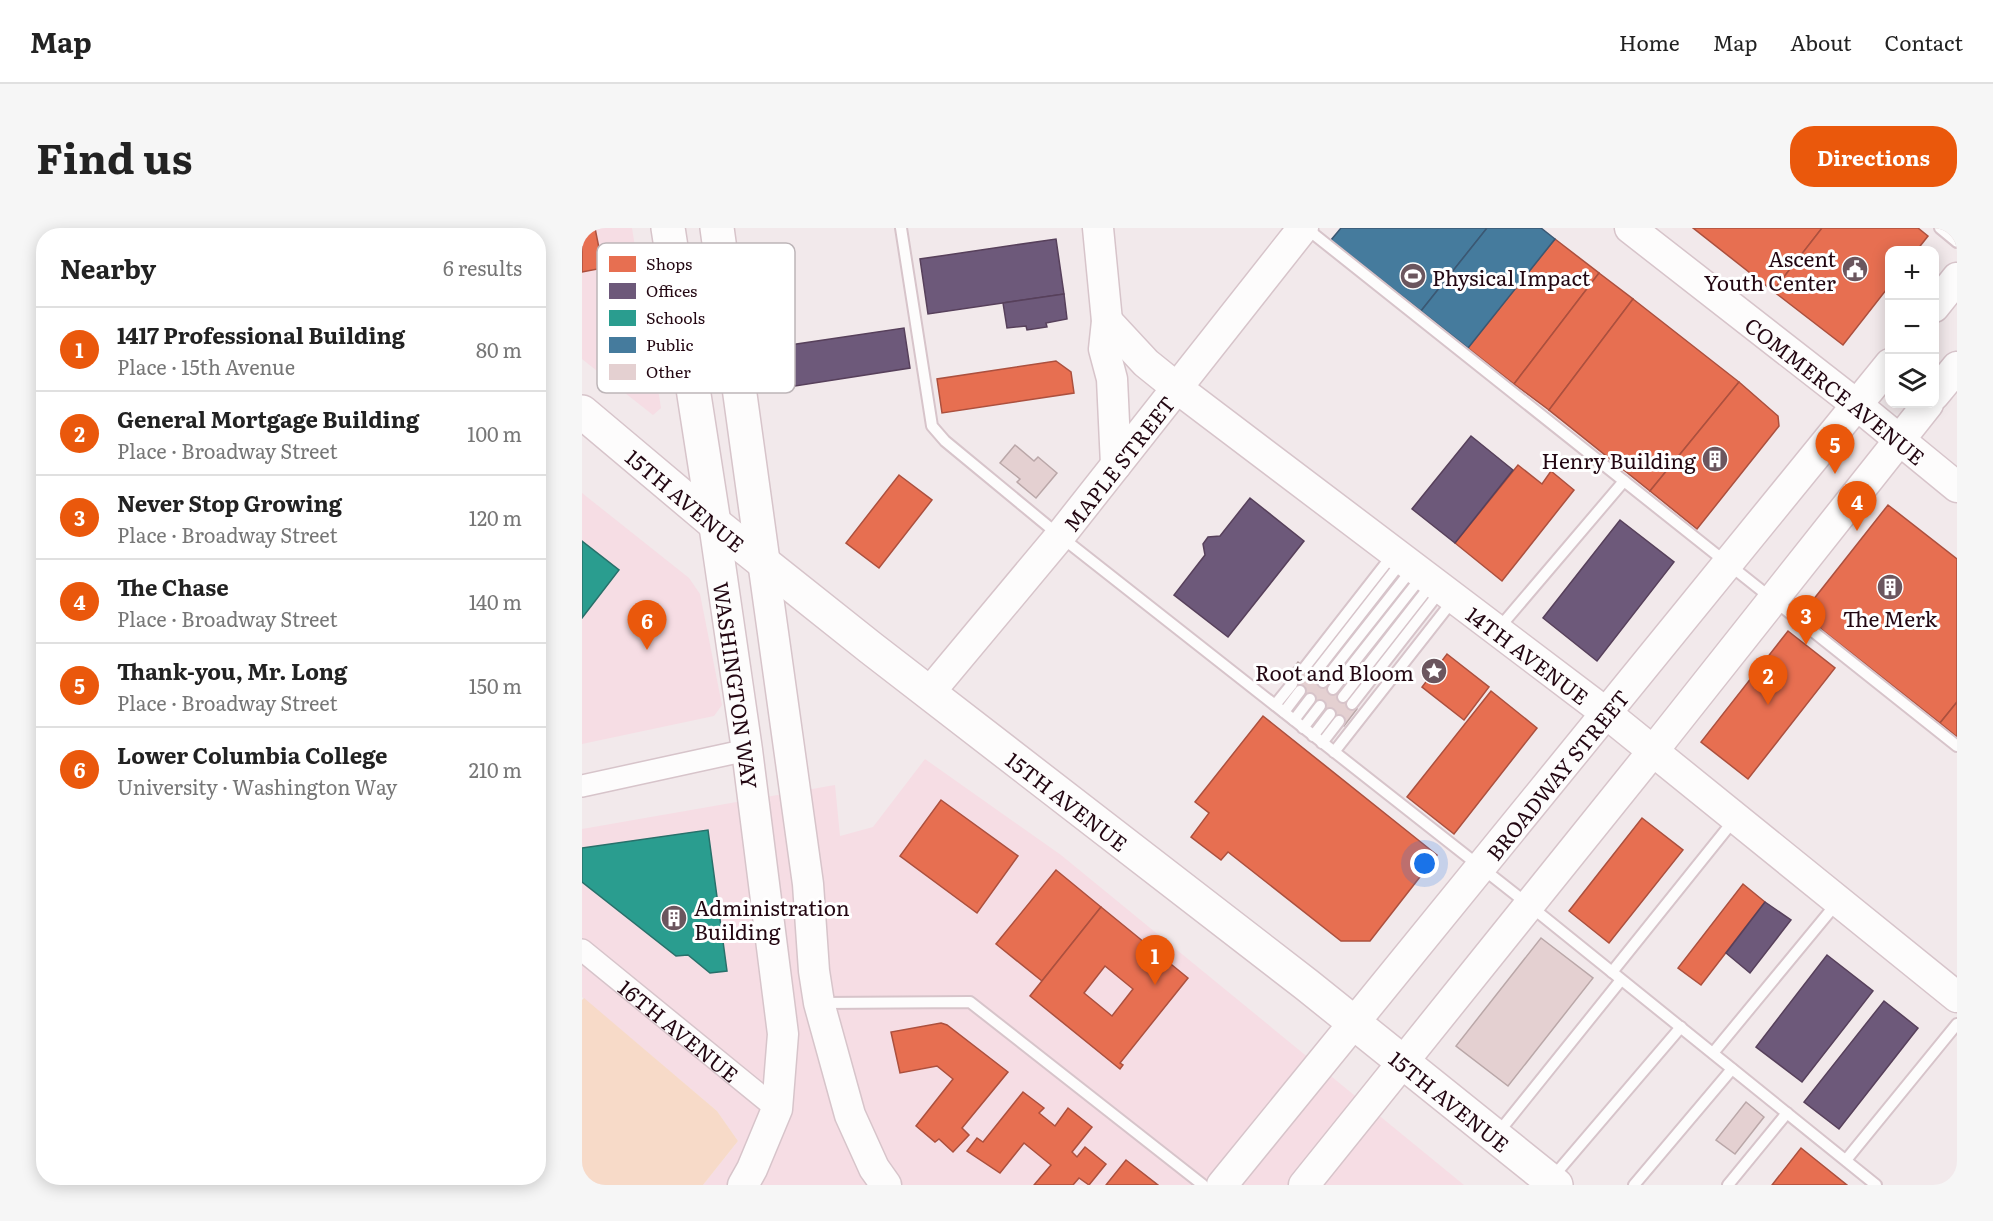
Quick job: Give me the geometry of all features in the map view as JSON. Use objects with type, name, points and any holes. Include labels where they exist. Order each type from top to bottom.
[{"type":"main road","name":"WASHINGTON WAY","points":[[668,228],[670,243]]},
{"type":"main road","name":"WASHINGTON WAY","points":[[717,228],[719,243]]},
{"type":"main road","name":"WASHINGTON WAY","points":[[694,393],[714,523]]},
{"type":"main road","name":"WASHINGTON WAY","points":[[740,393],[763,561]]},
{"type":"main road","name":"15TH AVENUE","points":[[582,412],[714,523],[929,693],[1355,1023],[1553,1183]]},
{"type":"street","points":[[1098,228],[1107,321],[1104,349],[1112,379],[1116,465]]},
{"type":"street","name":"MAPLE STREET","points":[[929,693],[1060,536],[1304,228]]},
{"type":"street","name":"COMMERCE AVENUE","points":[[1630,228],[1857,405],[1957,487]]},
{"type":"street","points":[[1939,302],[1957,278]]},
{"type":"street","name":"14TH AVENUE","points":[[1107,321],[1146,363],[1177,388],[1606,713],[1957,998]]},
{"type":"street","points":[[1939,390],[1957,367]]},
{"type":"street","name":"BROADWAY STREET","points":[[1222,1185],[1885,370]]},
{"type":"street","points":[[1304,1185],[1402,1060],[1653,752],[1925,408]]},
{"type":"street","name":"WASHINGTON WAY","points":[[714,523],[747,750],[783,1034],[777,1108],[743,1185]]},
{"type":"street","name":"WASHINGTON WAY","points":[[763,561],[808,884],[814,971],[819,1003]]},
{"type":"street","points":[[582,786],[747,750]]},
{"type":"street","name":"16TH AVENUE","points":[[582,950],[777,1108]]},
{"type":"street","points":[[819,1003],[850,1115],[874,1168],[886,1185]]},
{"type":"lane","points":[[901,228],[932,426],[945,441],[1060,536],[1529,905],[1876,1185]]},
{"type":"lane","points":[[1304,228],[1957,746]]},
{"type":"lane","points":[[1940,228],[1957,242]]},
{"type":"lane","points":[[1497,631],[1624,481]]},
{"type":"lane","points":[[1309,671],[1423,575]]},
{"type":"lane","points":[[1323,682],[1423,575]]},
{"type":"lane","points":[[1333,689],[1423,575]]},
{"type":"lane","points":[[1348,701],[1423,575]]},
{"type":"lane","points":[[1334,752],[1423,575]]},
{"type":"lane","points":[[1279,709],[1296,688]]},
{"type":"lane","points":[[1293,720],[1310,699]]},
{"type":"lane","points":[[1303,728],[1320,706]]},
{"type":"lane","points":[[1317,739],[1334,718]]},
{"type":"lane","points":[[1612,972],[1736,818]]},
{"type":"lane","points":[[1713,1053],[1838,901]]},
{"type":"lane","points":[[1496,1136],[1621,980]]},
{"type":"lane","points":[[819,1003],[970,1002],[1203,1185]]},
{"type":"lane","points":[[1846,1160],[1957,1024]]},
{"type":"lane","points":[[1553,1183],[1680,1027]]},
{"type":"lane","points":[[1634,1185],[1732,1069]]},
{"type":"lane","points":[[1728,1185],[1787,1113]]},
{"type":"shaded area","points":[[582,228],[632,228],[634,243],[597,243],[597,371],[582,359]]},
{"type":"shaded area","points":[[625,393],[659,393],[661,408],[653,415]]},
{"type":"shaded area","points":[[582,493],[689,578],[700,594],[722,705],[714,716],[582,744]]},
{"type":"shaded area","points":[[925,759],[1061,855],[1464,1185],[703,1185],[738,1141],[717,1111],[582,997],[582,829],[835,785],[840,836],[873,827]]},
{"type":"shaded area","points":[[584,998],[717,1111],[738,1141],[703,1185],[582,1185],[582,1000]]},
{"type":"building: Shops","points":[[582,228],[595,228],[598,243],[597,269],[582,272]]},
{"type":"building: Shops","points":[[1693,228],[1822,228],[1773,291]]},
{"type":"building: Shops","points":[[1822,228],[1918,228],[1928,236],[1920,246],[1885,246],[1885,291],[1843,345],[1773,291]]},
{"type":"building: Shops","points":[[1555,239],[1599,273],[1514,384],[1468,348]]},
{"type":"building: Shops","points":[[1599,273],[1633,299],[1549,410],[1514,384]]},
{"type":"building: Shops","points":[[1633,299],[1739,382],[1650,491],[1549,410]]},
{"type":"building: Shops","points":[[1056,361],[1071,372],[1074,393],[942,413],[937,379]]},
{"type":"building: Shops","name":"Henry Building","points":[[1739,382],[1778,416],[1779,426],[1697,529],[1650,491]]},
{"type":"building: Shops","points":[[1518,465],[1542,484],[1551,471],[1574,490],[1502,581],[1455,543]]},
{"type":"building: Shops","points":[[899,475],[932,500],[879,568],[846,543]]},
{"type":"building: Shops","name":"The Merk","points":[[1888,505],[1957,559],[1957,702],[1940,723],[1802,614]]},
{"type":"building: Shops","points":[[1788,631],[1835,668],[1748,779],[1701,742]]},
{"type":"building: Shops","points":[[1447,654],[1489,687],[1464,720],[1422,687]]},
{"type":"building: Shops","points":[[1491,691],[1537,728],[1454,834],[1407,797]]},
{"type":"building: Shops","points":[[1957,702],[1957,737],[1940,723]]},
{"type":"building: Shops","points":[[1263,716],[1437,855],[1370,941],[1341,941],[1228,852],[1221,860],[1191,837],[1209,813],[1195,802]]},
{"type":"building: Shops","points":[[941,800],[1018,856],[977,913],[900,856]]},
{"type":"building: Shops","points":[[1642,818],[1683,850],[1609,943],[1569,911]]},
{"type":"building: Shops","points":[[1056,870],[1101,907],[1042,981],[996,944]]},
{"type":"building: Shops","points":[[1743,884],[1765,902],[1701,985],[1678,968]]},
{"type":"building: Shops","points":[[1101,907],[1188,978],[1120,1063],[1123,1065],[1120,1069],[1030,996]],"holes":[[[1105,966],[1133,989],[1112,1016],[1084,993]]]},
{"type":"building: Shops","points":[[941,1023],[947,1025],[1008,1072],[962,1128],[969,1135],[953,1152],[939,1139],[935,1142],[916,1126],[953,1079],[937,1066],[900,1073],[891,1032]]},
{"type":"building: Shops","points":[[1023,1092],[1044,1108],[1039,1113],[1055,1126],[1068,1108],[1092,1127],[1072,1152],[1077,1157],[1085,1147],[1106,1164],[1089,1185],[1079,1178],[1073,1185],[1034,1185],[1051,1165],[1024,1143],[1000,1173],[967,1151],[977,1138],[983,1142]]},
{"type":"building: Shops","points":[[1801,1148],[1847,1185],[1772,1185]]},
{"type":"building: Shops","points":[[1126,1160],[1158,1185],[1106,1185]]},
{"type":"building: Offices","points":[[1056,239],[1064,294],[928,314],[920,259]]},
{"type":"building: Offices","points":[[1064,294],[1067,319],[1046,323],[1047,327],[1027,330],[1026,326],[1007,328],[1003,303]]},
{"type":"building: Offices","points":[[904,328],[910,368],[795,386],[795,344]]},
{"type":"building: Offices","points":[[1471,436],[1513,470],[1455,543],[1412,509]]},
{"type":"building: Offices","points":[[1250,498],[1304,541],[1228,637],[1174,595],[1205,555],[1203,544],[1208,537],[1220,536]]},
{"type":"building: Offices","points":[[1620,520],[1674,562],[1597,661],[1543,618]]},
{"type":"building: Offices","points":[[1765,902],[1791,920],[1750,973],[1726,953]]},
{"type":"building: Offices","points":[[1827,955],[1873,991],[1802,1082],[1756,1047]]},
{"type":"building: Offices","points":[[1884,1001],[1918,1028],[1839,1129],[1804,1102]]},
{"type":"building: Schools","points":[[582,541],[619,570],[582,618]]},
{"type":"building: Schools","name":"Administration Building","points":[[708,830],[727,971],[710,973],[688,955],[676,956],[582,882],[582,848]]},
{"type":"building: Public","name":"Physical Impact","points":[[1341,228],[1487,228],[1421,311],[1331,240]]},
{"type":"building: Public","points":[[1487,228],[1541,228],[1555,239],[1468,348],[1421,311]]},
{"type":"building: Other","points":[[1015,445],[1034,461],[1038,457],[1057,473],[1036,498],[1017,482],[1020,479],[1000,463]]},
{"type":"building: Other","points":[[1298,662],[1357,709],[1344,726],[1285,679]]},
{"type":"building: Other","points":[[1541,938],[1593,978],[1508,1086],[1456,1046]]},
{"type":"building: Other","points":[[1746,1102],[1764,1117],[1735,1154],[1716,1140]]},
{"type":"place","name":"Ascent Youth Center","points":[[1855,269]]},
{"type":"place","name":"Physical Impact","points":[[1413,276]]},
{"type":"place","name":"Henry Building","points":[[1715,459]]},
{"type":"place","name":"Thank-you, Mr. Long","points":[[1835,474]]},
{"type":"place","name":"The Chase","points":[[1857,531]]},
{"type":"place","name":"The Merk","points":[[1890,587]]},
{"type":"place","name":"Never Stop Growing","points":[[1806,645]]},
{"type":"place","name":"Lower Columbia College","points":[[647,650]]},
{"type":"place","name":"Root and Bloom","points":[[1434,671]]},
{"type":"place","name":"General Mortgage Building","points":[[1768,705]]},
{"type":"place","name":"Administration Building","points":[[674,918]]},
{"type":"place","name":"1417 Professional Building","points":[[1155,985]]}]
